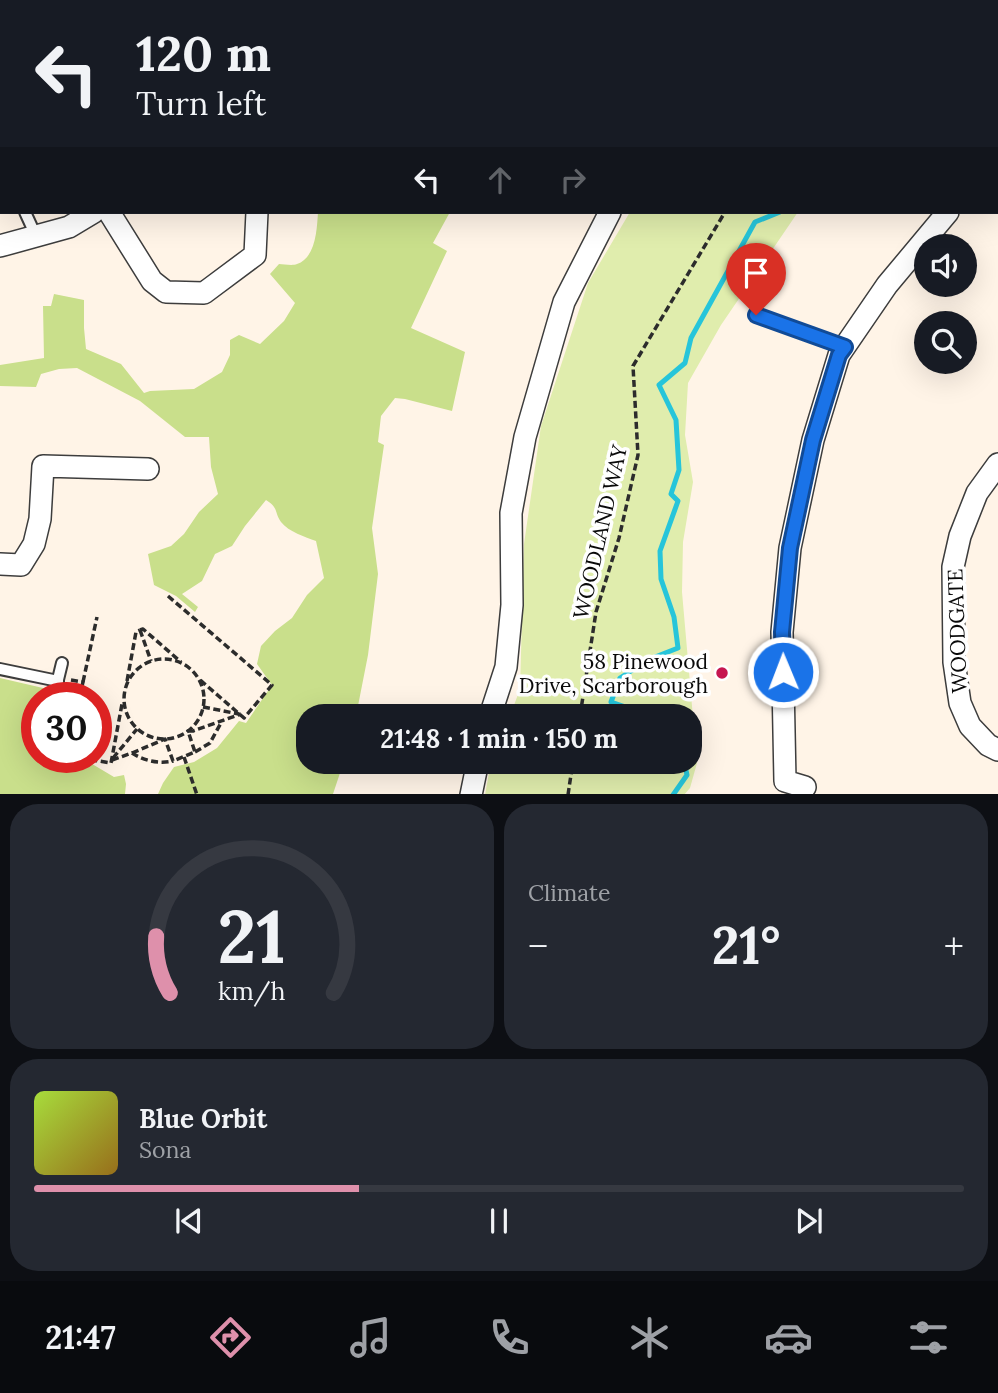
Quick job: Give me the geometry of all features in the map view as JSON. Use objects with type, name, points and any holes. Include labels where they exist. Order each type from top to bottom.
[{"type":"street","points":[[0,246],[69,227],[91,214]]},
{"type":"street","points":[[110,214],[152,281],[166,292],[204,293],[255,255],[257,214]]},
{"type":"street","points":[[494,704],[506,667],[512,605],[511,513],[525,437],[564,302],[609,214]]},
{"type":"street","points":[[805,787],[785,781],[783,620],[790,548],[813,440],[839,355],[887,285],[946,214]]},
{"type":"street","name":"WOODGATE","points":[[998,464],[977,493],[960,536],[953,567],[954,662],[960,703],[970,726],[978,736],[998,750]]},
{"type":"street","points":[[0,564],[21,565],[34,544],[40,519],[43,466],[148,469]]},
{"type":"street","points":[[471,794],[475,774]]},
{"type":"lane","points":[[26,214],[36,236]]},
{"type":"lane","points":[[756,315],[845,347]]},
{"type":"lane","points":[[57,682],[62,663]]},
{"type":"lane","points":[[0,669],[58,679]]},
{"type":"path","name":"WOODLAND WAY","points":[[582,704],[596,612],[620,538],[638,455],[633,366],[723,214]]},
{"type":"path","points":[[112,760],[136,632],[143,629],[244,718],[272,684],[168,596]]},
{"type":"path","points":[[58,679],[83,682],[97,617]]},
{"type":"path","points":[[140,631],[150,662]]},
{"type":"path","points":[[125,687],[137,669],[150,662],[168,659],[184,665]]},
{"type":"path","points":[[124,698],[129,719],[137,729],[154,738],[176,738],[188,731],[200,717],[204,695],[197,676]]},
{"type":"path","points":[[203,707],[241,714]]},
{"type":"path","points":[[188,731],[241,714]]},
{"type":"path","points":[[132,754],[159,762],[184,757],[210,743],[222,721]]},
{"type":"path","points":[[112,760],[137,729]]},
{"type":"path","points":[[188,731],[195,752]]},
{"type":"path","points":[[112,760],[165,739]]},
{"type":"path","points":[[165,739],[173,761]]},
{"type":"path","points":[[184,757],[197,794]]},
{"type":"path","points":[[568,794],[571,774]]},
{"type":"green space","points":[[318,214],[449,214],[433,243],[447,251],[411,328],[465,352],[452,411],[395,398],[381,416],[378,442],[384,445],[372,528],[378,574],[368,655],[358,704],[296,704],[296,774],[340,774],[333,794],[158,794],[174,767],[194,762],[217,748],[239,721],[246,723],[272,685],[257,664],[261,646],[292,618],[307,595],[324,578],[316,541],[284,526],[275,508],[266,500],[232,546],[215,554],[202,581],[182,594],[198,607],[195,612],[176,596],[154,585],[148,554],[171,546],[218,494],[211,467],[209,437],[185,437],[140,401],[77,368],[41,374],[36,387],[0,386],[0,365],[44,358],[43,306],[51,306],[54,294],[84,300],[86,349],[121,364],[144,393],[194,389],[222,372],[230,355],[230,340],[239,335],[260,344],[284,321],[295,303],[270,274],[279,264],[290,265],[303,261],[314,242]]},
{"type":"green space","points":[[629,214],[797,214],[721,325],[688,383],[685,435],[693,482],[683,542],[682,592],[692,704],[514,704],[520,689],[524,544],[541,426],[588,283]]},
{"type":"green space","points":[[0,678],[21,683],[21,773],[107,773],[114,777],[124,775],[125,794],[0,794]]},
{"type":"green space","points":[[489,774],[694,774],[690,788],[685,794],[485,794]]},
{"type":"waterway","points":[[617,704],[611,702],[620,678],[650,659],[678,648],[674,617],[661,579],[660,551],[678,501],[671,494],[679,470],[676,420],[659,385],[685,363],[691,338],[755,222],[775,214]]},
{"type":"waterway","points":[[674,794],[687,774]]},
{"type":"place","name":"58 Pinewood Drive, Scarborough","points":[[722,673]]},
{"type":"route","points":[[756,315],[845,347],[839,355],[813,440],[790,548],[782,632],[783,672]]}]
